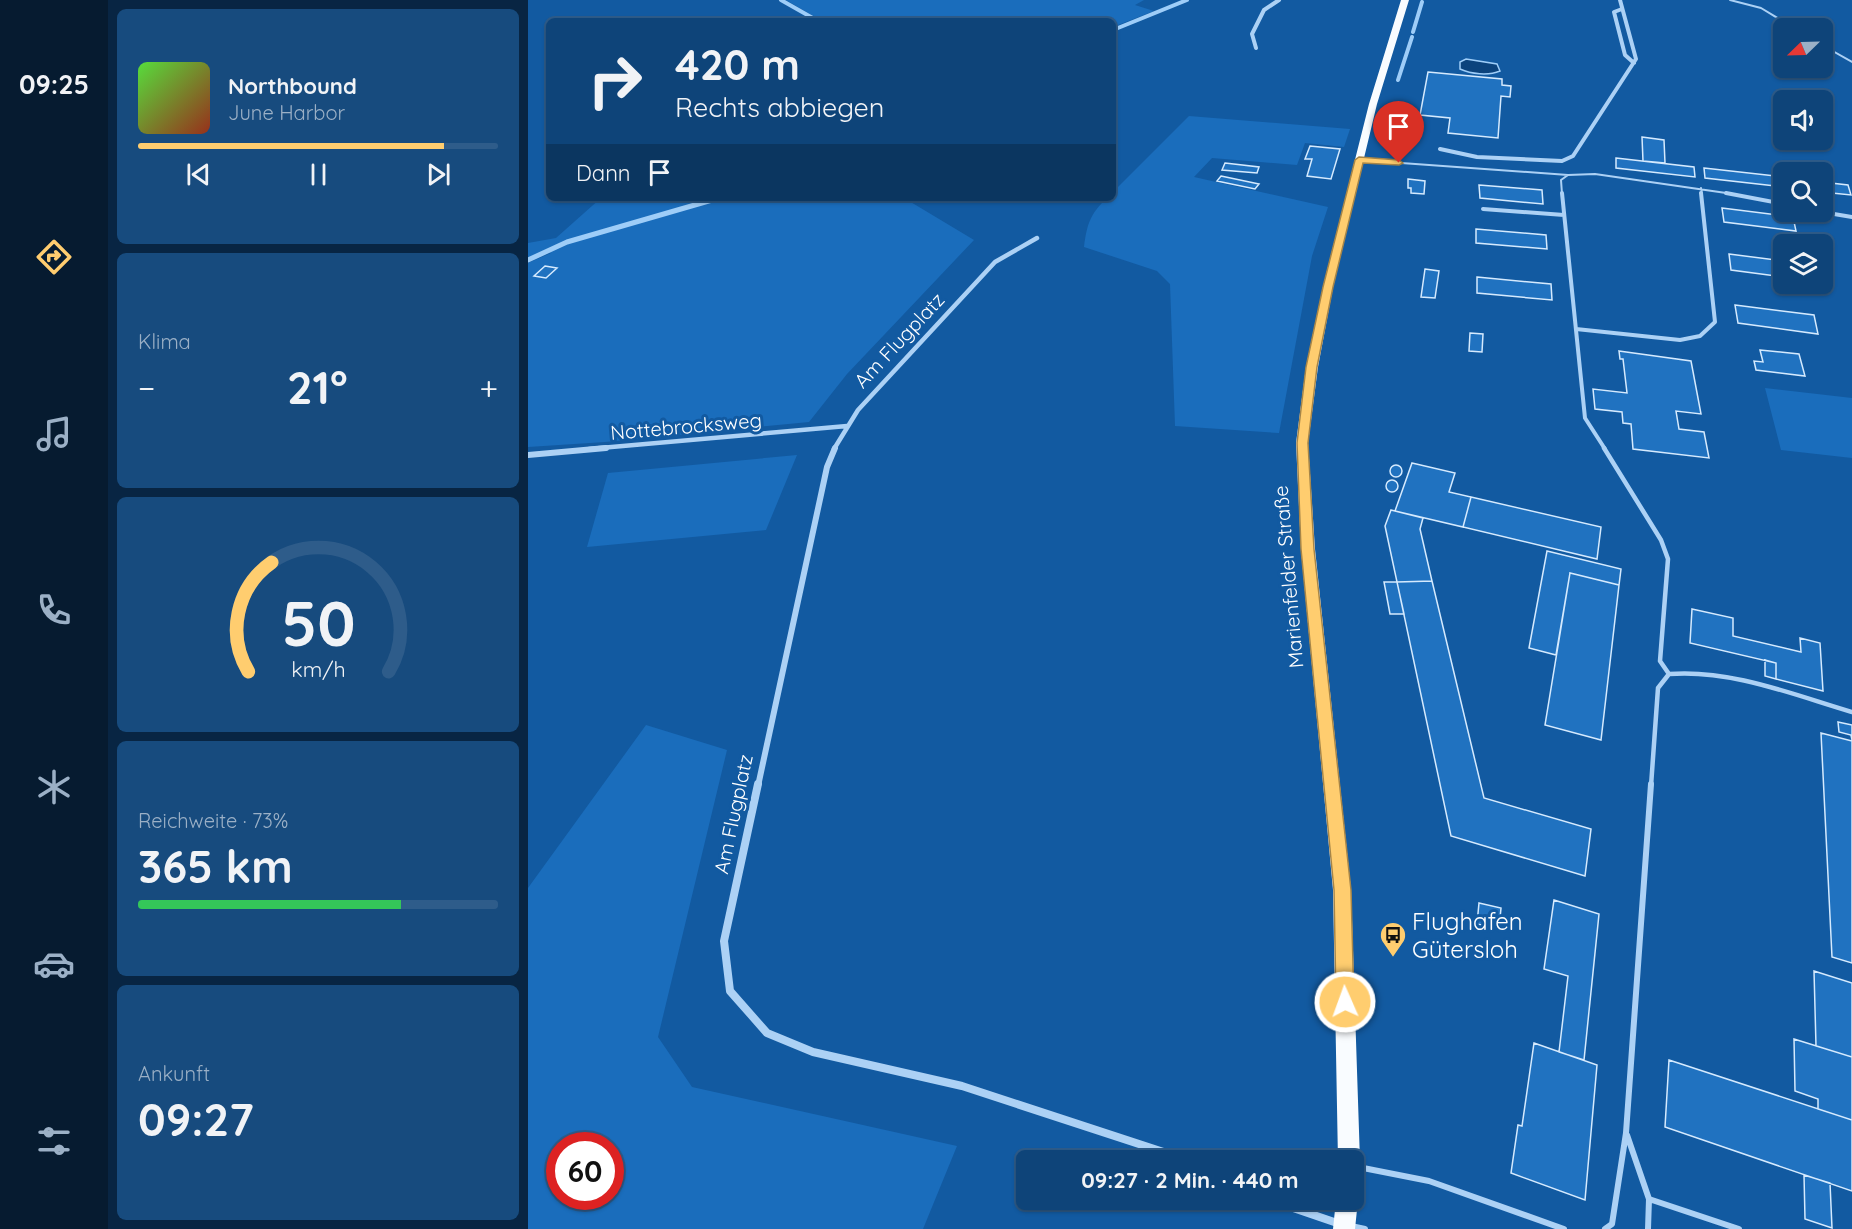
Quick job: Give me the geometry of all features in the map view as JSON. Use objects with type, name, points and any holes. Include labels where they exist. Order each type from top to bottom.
[{"type":"main road","name":"Marienfelder Straße","points":[[1349,1150],[1342,890],[1308,549],[1302,443],[1314,356],[1328,287],[1373,104],[1405,0]]},
{"type":"main road","points":[[1349,1210],[1352,1228]]},
{"type":"street","points":[[1256,48],[1252,34],[1264,10],[1279,0]]},
{"type":"street","points":[[1440,149],[1477,157],[1562,161],[1573,156],[1636,59],[1620,0]]},
{"type":"street","points":[[1622,9],[1614,12],[1625,55],[1634,63]]},
{"type":"street","name":"Am Flugplatz","points":[[1037,238],[995,262],[858,410],[837,442],[827,467],[724,941],[730,991],[767,1033],[813,1052],[962,1086],[1157,1150]]},
{"type":"street","name":"Nottebrocksweg","points":[[528,455],[847,426]]},
{"type":"street","points":[[1299,1210],[1352,1228]]},
{"type":"lane","points":[[1730,0],[1761,8],[1778,18]]},
{"type":"lane","points":[[1833,51],[1852,62]]},
{"type":"lane","points":[[1359,160],[1554,173],[1568,176],[1595,174],[1701,188],[1773,202]]},
{"type":"lane","points":[[1568,176],[1561,180],[1585,418],[1661,540],[1668,559],[1660,661],[1669,674]]},
{"type":"lane","points":[[1576,329],[1680,340],[1700,336],[1715,321],[1701,188]]},
{"type":"lane","points":[[1483,209],[1564,215]]},
{"type":"lane","points":[[1833,214],[1852,217]]},
{"type":"lane","points":[[1605,1229],[1612,1224],[1626,1132],[1658,688],[1669,674],[1684,671],[1730,680],[1852,712]]},
{"type":"lane","points":[[1626,1132],[1649,1199],[1648,1229]]},
{"type":"lane","points":[[1364,1168],[1429,1181],[1564,1229]]},
{"type":"lane","points":[[1649,1199],[1738,1229]]},
{"type":"shaded area","points":[[786,0],[1144,0],[1135,5],[1154,11],[1116,26],[1116,18],[817,18]]},
{"type":"shaded area","points":[[1466,59],[1497,64],[1500,71],[1480,74],[1460,69],[1460,62]]},
{"type":"shaded area","points":[[1189,116],[1350,129],[1344,147],[1305,143],[1297,165],[1212,158],[1194,177],[1328,207],[1312,256],[1279,433],[1175,426],[1170,284],[1157,271],[1084,247],[1093,214],[1104,201],[1116,201],[1116,189]]},
{"type":"shaded area","points":[[598,201],[909,201],[974,240],[847,374],[809,422],[605,442],[528,447],[528,263],[551,253],[545,250],[528,258],[528,243],[556,238]]},
{"type":"shaded area","points":[[1765,388],[1852,398],[1852,458],[1781,450]]},
{"type":"shaded area","points":[[797,455],[766,530],[587,547],[608,473]]},
{"type":"shaded area","points":[[646,725],[727,750],[658,1037],[692,1087],[957,1146],[923,1229],[528,1229],[528,888]]},
{"type":"building","points":[[1428,72],[1502,79],[1502,85],[1511,86],[1510,97],[1501,96],[1498,138],[1448,133],[1450,118],[1420,115]]},
{"type":"building","points":[[1642,137],[1664,140],[1665,163],[1643,161]]},
{"type":"building","points":[[1310,146],[1340,149],[1331,179],[1307,176],[1312,159],[1305,159]]},
{"type":"building","points":[[1616,158],[1694,167],[1695,177],[1616,168]]},
{"type":"building","points":[[1225,163],[1259,167],[1257,173],[1222,170]]},
{"type":"building","points":[[1704,168],[1773,176],[1773,186],[1705,178]]},
{"type":"building","points":[[1221,176],[1259,184],[1255,189],[1217,181]]},
{"type":"building","points":[[1408,179],[1425,181],[1424,194],[1411,193],[1411,188],[1408,188]]},
{"type":"building","points":[[1833,183],[1848,185],[1851,195],[1833,193]]},
{"type":"building","points":[[1479,185],[1542,190],[1543,204],[1480,198]]},
{"type":"building","points":[[1722,208],[1773,214],[1773,222],[1794,222],[1796,231],[1724,222]]},
{"type":"building","points":[[1476,229],[1546,235],[1547,249],[1476,243]]},
{"type":"building","points":[[1729,254],[1773,260],[1773,276],[1731,270]]},
{"type":"building","points":[[545,266],[557,268],[546,278],[534,276]]},
{"type":"building","points":[[1425,269],[1439,271],[1435,298],[1421,297]]},
{"type":"building","points":[[1477,277],[1551,284],[1552,300],[1477,293]]},
{"type":"building","points":[[1735,305],[1814,315],[1818,334],[1738,323]]},
{"type":"building","points":[[1470,333],[1483,334],[1482,352],[1469,351]]},
{"type":"building","points":[[1760,350],[1799,354],[1805,376],[1756,370],[1754,361],[1763,362]]},
{"type":"building","points":[[1619,351],[1691,361],[1701,414],[1676,411],[1679,429],[1704,432],[1709,458],[1633,449],[1631,424],[1623,423],[1622,412],[1595,409],[1593,389],[1627,393],[1623,359],[1620,359]]},
{"type":"building","points":[[1412,463],[1455,473],[1449,492],[1471,497],[1463,527],[1395,511]]},
{"type":"building","points":[[1398,465],[1402,471],[1398,477],[1394,477],[1390,469]]},
{"type":"building","points":[[1394,480],[1398,486],[1394,492],[1390,492],[1386,484]]},
{"type":"building","points":[[1471,497],[1601,527],[1597,559],[1463,527]]},
{"type":"building","points":[[1391,510],[1423,518],[1420,529],[1432,581],[1397,582],[1385,526]]},
{"type":"building","points":[[1547,551],[1621,569],[1619,585],[1570,573],[1556,655],[1529,648]]},
{"type":"building","points":[[1570,573],[1619,585],[1601,740],[1545,725]]},
{"type":"building","points":[[1432,581],[1484,798],[1591,829],[1585,876],[1451,836],[1397,582]]},
{"type":"building","points":[[1384,582],[1397,582],[1404,614],[1390,614]]},
{"type":"building","points":[[1692,609],[1733,618],[1733,636],[1801,652],[1800,638],[1820,643],[1823,691],[1776,679],[1776,663],[1690,643]]},
{"type":"building","points":[[1765,660],[1776,663],[1776,679],[1765,676]]},
{"type":"building","points":[[1838,722],[1852,725],[1852,740],[1851,735],[1839,732]]},
{"type":"building","points":[[1821,733],[1852,741],[1852,963],[1832,957]]},
{"type":"building","points":[[1554,900],[1599,914],[1584,1060],[1559,1052],[1568,976],[1544,969]]},
{"type":"building","points":[[1479,903],[1501,908],[1499,929],[1477,924]]},
{"type":"building","points":[[1814,971],[1852,983],[1852,1057],[1816,1046]]},
{"type":"building","points":[[1794,1039],[1852,1057],[1852,1120],[1818,1109],[1818,1099],[1795,1091]]},
{"type":"building","points":[[1534,1043],[1597,1065],[1585,1200],[1511,1173],[1518,1125],[1522,1126]]},
{"type":"building","points":[[1669,1060],[1852,1120],[1852,1191],[1665,1127]]},
{"type":"building","points":[[1804,1175],[1830,1183],[1832,1228],[1805,1219]]},
{"type":"waterway","points":[[781,0],[813,18]]},
{"type":"waterway","points":[[1116,29],[1187,0]]},
{"type":"waterway","points":[[1413,32],[1422,2]]},
{"type":"waterway","points":[[1398,80],[1412,37]]},
{"type":"waterway","points":[[528,260],[567,242],[709,201]]},
{"type":"place","name":"Flughafen Gütersloh","points":[[1393,958]]},
{"type":"route","points":[[1345,1002],[1342,890],[1308,549],[1302,443],[1312,367],[1328,287],[1359,160],[1399,163]]}]
